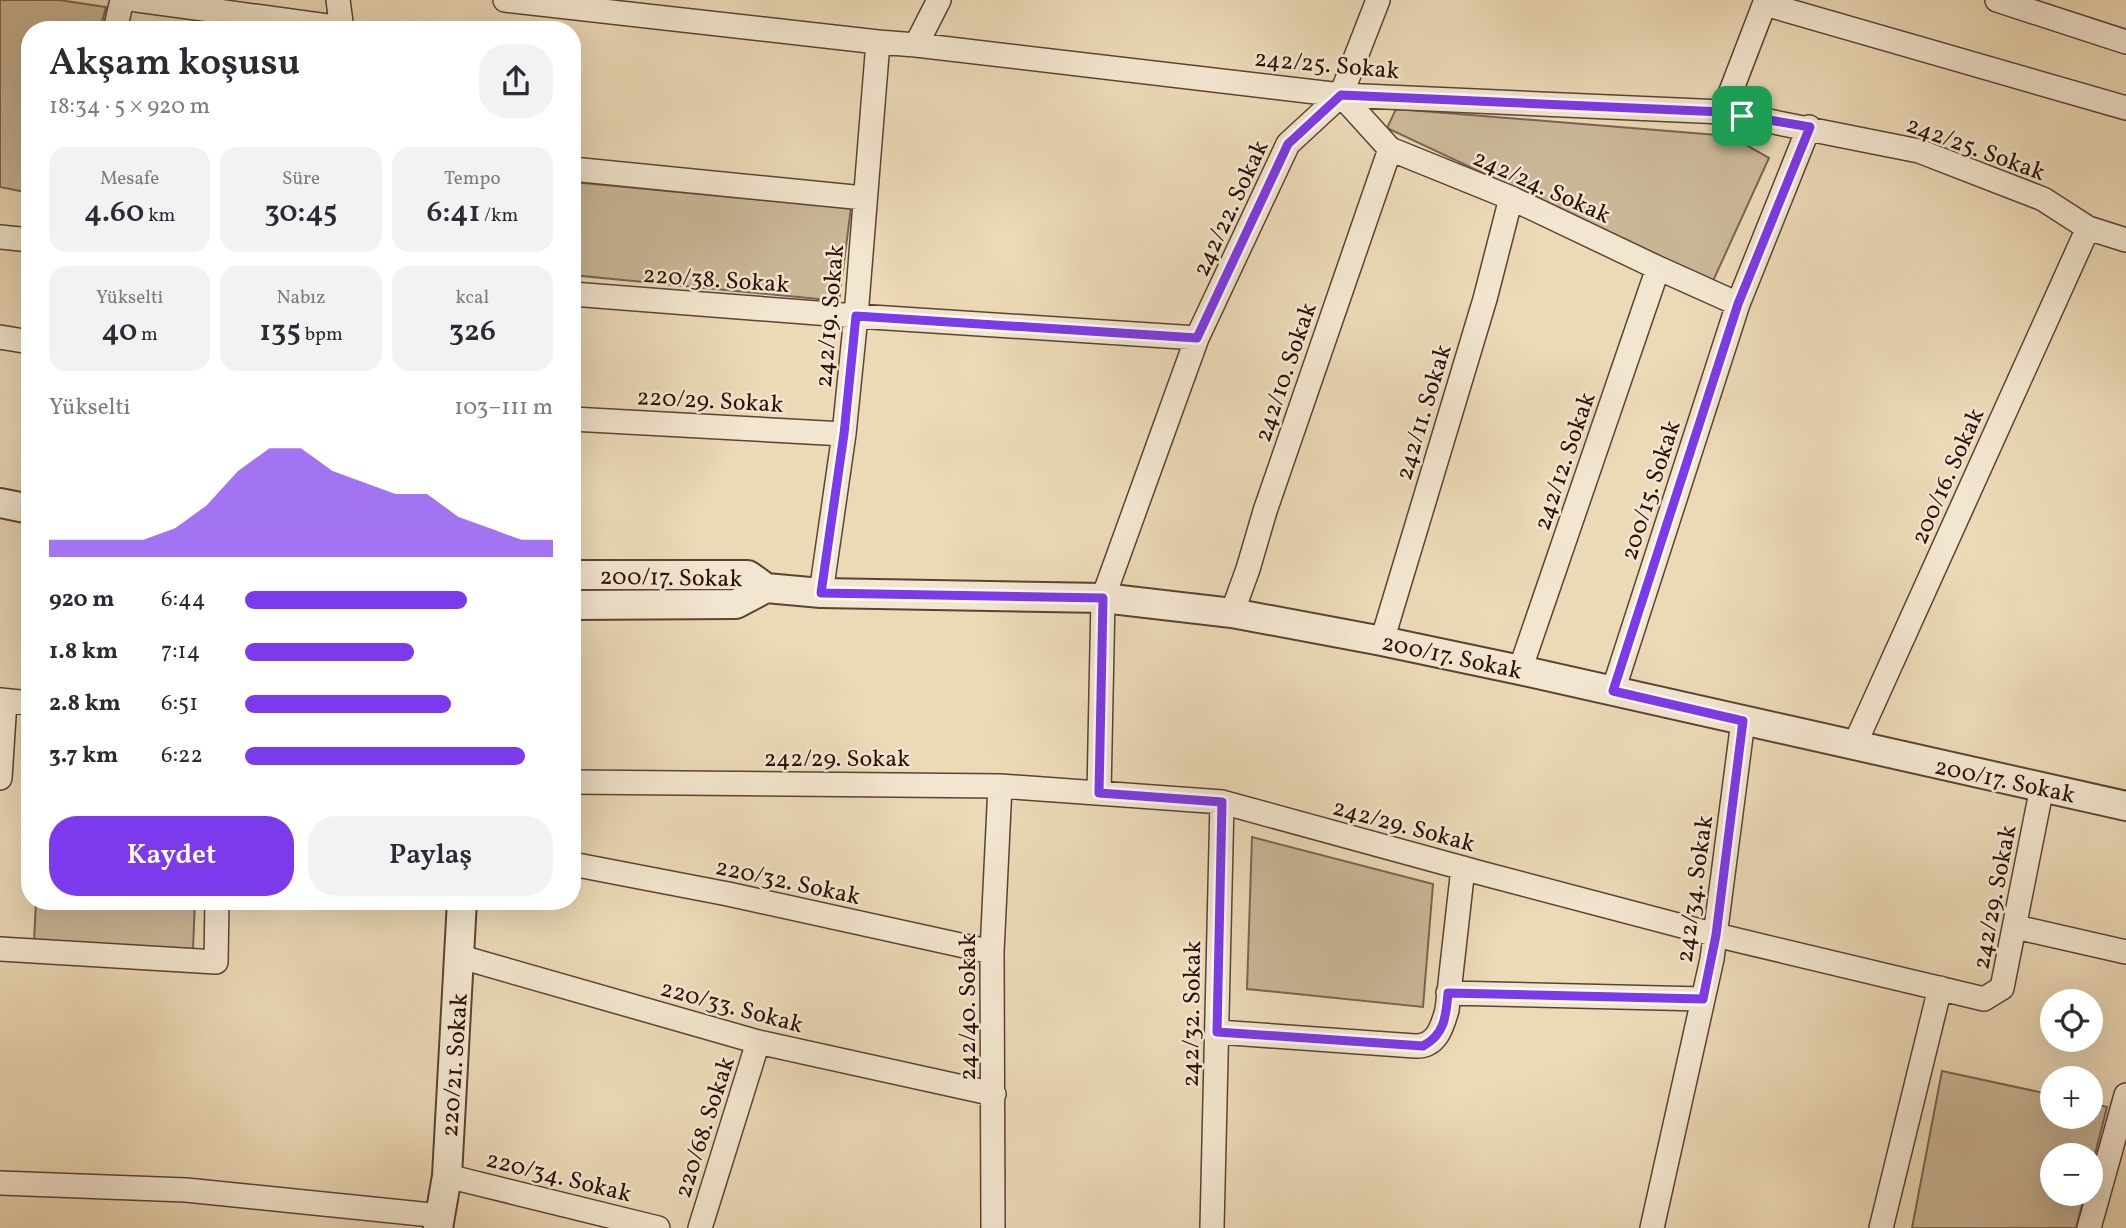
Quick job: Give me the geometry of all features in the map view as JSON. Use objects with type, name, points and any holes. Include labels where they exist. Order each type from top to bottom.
[{"type":"street","points":[[117,21],[122,0]]},
{"type":"street","points":[[137,0],[285,21]]},
{"type":"street","points":[[338,0],[341,21]]},
{"type":"street","name":"242/25. Sokak","points":[[505,0],[1341,95],[1723,112],[1810,127],[1919,151],[2043,199],[2088,228],[2126,240]]},
{"type":"street","points":[[916,45],[939,0]]},
{"type":"street","name":"242/22. Sokak","points":[[1099,793],[1103,598],[1197,338],[1288,144],[1341,95],[1378,0]]},
{"type":"street","points":[[1997,0],[2126,42]]},
{"type":"street","points":[[1723,112],[1765,2],[2126,108]]},
{"type":"street","name":"242/19. Sokak","points":[[821,593],[844,434],[878,43]]},
{"type":"street","name":"242/24. Sokak","points":[[1341,95],[1390,149],[1511,198],[1738,304]]},
{"type":"street","name":"200/15. Sokak","points":[[1613,691],[1738,304],[1810,127]]},
{"type":"street","name":"242/10. Sokak","points":[[1233,613],[1269,498],[1390,149]]},
{"type":"street","points":[[581,170],[864,198]]},
{"type":"street","name":"242/11. Sokak","points":[[1382,641],[1485,299],[1511,198]]},
{"type":"street","name":"200/16. Sokak","points":[[1854,746],[2088,228]]},
{"type":"street","points":[[0,237],[21,239]]},
{"type":"street","name":"242/12. Sokak","points":[[1520,670],[1658,268]]},
{"type":"street","name":"220/38. Sokak","points":[[581,295],[856,316]]},
{"type":"street","points":[[856,316],[1197,338]]},
{"type":"street","points":[[0,337],[21,340]]},
{"type":"street","name":"220/29. Sokak","points":[[581,419],[844,434]]},
{"type":"street","points":[[0,503],[21,507]]},
{"type":"street","name":"200/17. Sokak","points":[[581,575],[748,575],[766,588],[821,593],[1103,598],[1233,613],[1520,670],[2126,806]]},
{"type":"street","name":"200/17. Sokak","points":[[581,605],[736,604],[766,588]]},
{"type":"street","points":[[0,778],[3,701],[21,702]]},
{"type":"street","name":"242/34. Sokak","points":[[1652,1228],[1716,935],[1743,721]]},
{"type":"street","name":"242/29. Sokak","points":[[581,782],[1000,786],[1222,802],[1716,935],[1983,999],[2002,988],[2042,787]]},
{"type":"street","name":"242/40. Sokak","points":[[993,1228],[992,953],[1000,786]]},
{"type":"street","name":"242/32. Sokak","points":[[1212,1228],[1222,802]]},
{"type":"street","name":"220/32. Sokak","points":[[581,866],[741,897],[992,953]]},
{"type":"street","points":[[1217,1032],[1423,1046],[1433,1040],[1442,1028],[1447,1010],[1462,868]]},
{"type":"street","points":[[0,949],[216,961],[217,910]]},
{"type":"street","name":"220/21. Sokak","points":[[439,1222],[447,1175],[462,910]]},
{"type":"street","points":[[2015,927],[2126,952]]},
{"type":"street","name":"220/33. Sokak","points":[[461,957],[758,1042],[994,1094]]},
{"type":"street","points":[[1881,1228],[1940,988]]},
{"type":"street","points":[[1448,993],[1703,999]]},
{"type":"street","name":"220/68. Sokak","points":[[699,1228],[758,1042]]},
{"type":"street","points":[[2089,1228],[2126,1095]]},
{"type":"street","name":"220/34. Sokak","points":[[447,1175],[658,1228]]},
{"type":"street","points":[[0,1183],[186,1190],[439,1222]]},
{"type":"shaded area","points":[[0,0],[59,0],[106,7],[102,21],[21,21],[21,191],[0,187]]},
{"type":"shaded area","points":[[1396,109],[1730,136],[1769,158],[1713,281],[1387,128]]},
{"type":"shaded area","points":[[581,183],[851,208],[839,301],[581,276]]},
{"type":"shaded area","points":[[1252,837],[1433,884],[1423,1007],[1247,989]]},
{"type":"shaded area","points":[[36,910],[195,910],[193,949],[34,942]]},
{"type":"shaded area","points":[[1942,1071],[2040,1092],[2040,1129],[2101,1129],[2098,1143],[2040,1143],[2040,1206],[2082,1206],[2076,1228],[1912,1228]]},
{"type":"shaded area","points":[[2103,1106],[2107,1107],[2103,1123]]},
{"type":"route","points":[[1341,95],[1723,112],[1742,116],[1810,127],[1738,304],[1613,691],[1743,721],[1716,935],[1703,999],[1448,993],[1442,1028],[1433,1040],[1423,1046],[1217,1032],[1222,802],[1099,793],[1103,598],[821,593],[844,434],[856,316],[1197,338],[1288,144],[1341,95]]}]
